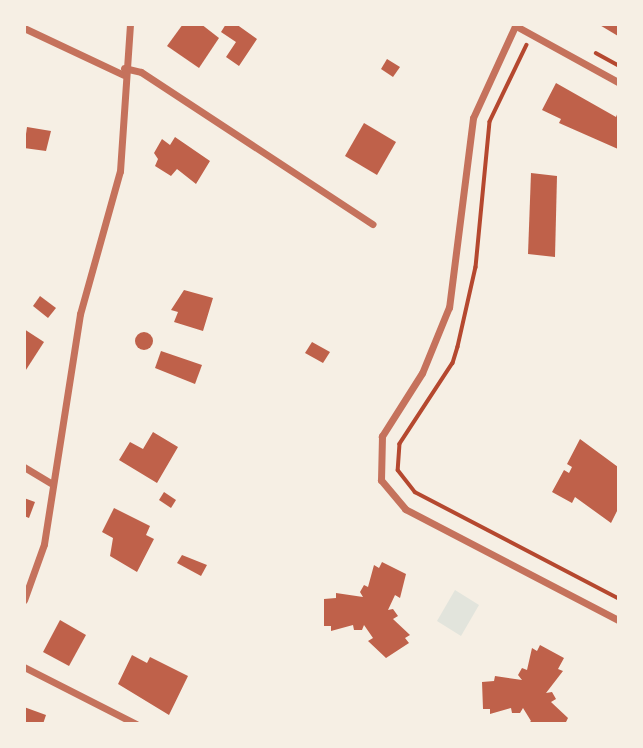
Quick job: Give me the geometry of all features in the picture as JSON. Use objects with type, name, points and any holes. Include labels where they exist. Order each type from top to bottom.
[{"type":"street","points":[[24,600],[44,544],[80,314],[120,171],[124,72],[131,24]]},
{"type":"street","points":[[618,82],[516,25],[473,118],[449,307],[422,373],[382,436],[381,480],[405,509],[618,620]]},
{"type":"street","points":[[24,28],[124,72],[141,72],[372,224]]},
{"type":"street","points":[[24,467],[52,484]]},
{"type":"street","points":[[24,667],[136,723]]},
{"type":"path","points":[[533,35],[489,122],[476,267],[453,363],[400,444],[398,470],[415,492],[618,598]]},
{"type":"shaded area","points":[[455,590],[479,605],[461,636],[437,621]]},
{"type":"building","points":[[183,24],[201,24],[219,38],[199,68],[167,46]]},
{"type":"building","points":[[226,24],[236,24],[257,39],[239,66],[226,57],[236,42],[221,32]]},
{"type":"building","points":[[598,24],[618,24],[618,36]]},
{"type":"building","points":[[387,59],[400,67],[393,77],[381,69]]},
{"type":"building","points":[[556,83],[616,117],[618,112],[618,149],[559,123],[561,119],[542,110]]},
{"type":"building","points":[[364,123],[396,142],[377,175],[345,156]]},
{"type":"building","points":[[27,127],[51,131],[46,151],[24,148]]},
{"type":"building","points":[[175,137],[210,161],[196,184],[177,169],[171,176],[155,166],[158,159],[154,153],[162,139],[170,145]]},
{"type":"building","points":[[531,173],[557,176],[555,257],[528,254]]},
{"type":"building","points":[[184,290],[213,298],[203,331],[174,322],[178,312],[171,310]]},
{"type":"building","points":[[40,296],[56,308],[48,318],[33,306]]},
{"type":"building","points":[[24,329],[44,342],[24,373]]},
{"type":"building","points":[[140,332],[148,332],[153,341],[151,348],[140,350],[135,345],[135,337]]},
{"type":"building","points":[[312,342],[330,352],[323,363],[305,353]]},
{"type":"building","points":[[161,351],[202,365],[195,384],[155,368]]},
{"type":"building","points":[[153,432],[178,447],[157,483],[119,460],[130,442],[143,449]]},
{"type":"building","points":[[580,439],[618,467],[618,509],[611,523],[575,497],[572,503],[552,492],[564,470],[569,473],[572,467],[567,464]]},
{"type":"building","points":[[164,492],[176,500],[171,508],[159,500]]},
{"type":"building","points":[[24,498],[35,502],[29,518],[24,516]]},
{"type":"building","points":[[114,508],[150,526],[146,535],[154,539],[137,572],[110,556],[113,538],[102,532]]},
{"type":"building","points":[[182,555],[207,565],[201,576],[177,563]]},
{"type":"building","points":[[382,562],[406,574],[400,598],[395,595],[388,610],[393,609],[398,616],[393,619],[410,635],[405,638],[409,643],[386,658],[368,641],[373,638],[364,625],[362,630],[354,630],[353,625],[331,631],[331,626],[324,626],[324,599],[336,598],[336,593],[363,597],[360,592],[364,585],[368,587],[374,565],[379,568]]},
{"type":"building","points":[[60,620],[86,635],[69,666],[43,652]]},
{"type":"building","points":[[540,645],[564,658],[558,669],[563,671],[546,693],[552,692],[556,699],[551,702],[568,718],[565,724],[528,724],[531,721],[523,708],[520,713],[512,713],[511,708],[490,714],[490,709],[483,709],[482,682],[494,681],[495,676],[522,680],[518,675],[522,668],[527,670],[532,648],[537,651]]},
{"type":"building","points":[[132,655],[147,663],[150,657],[188,676],[169,715],[118,684]]},
{"type":"building","points":[[24,707],[46,715],[43,724],[24,724]]}]
